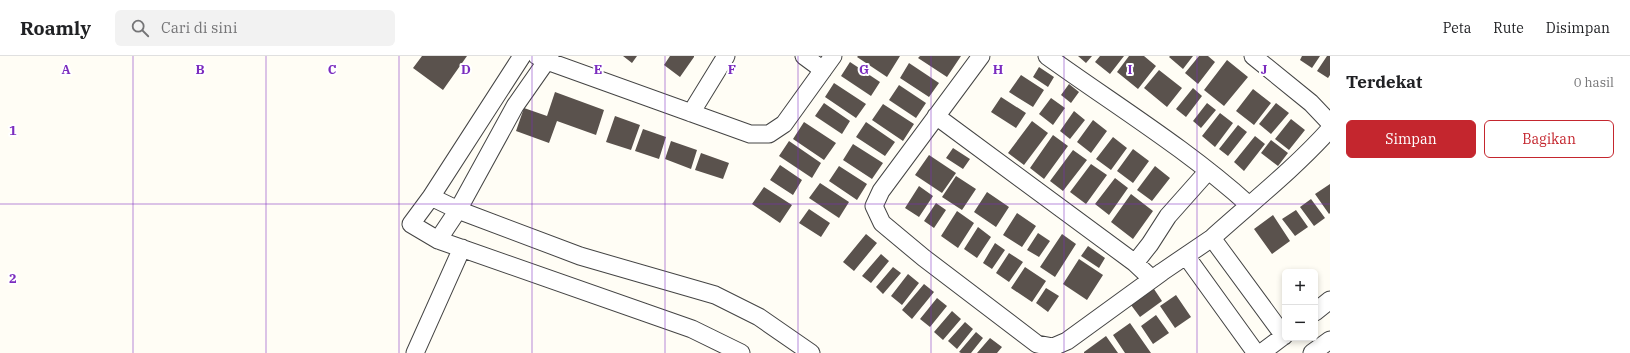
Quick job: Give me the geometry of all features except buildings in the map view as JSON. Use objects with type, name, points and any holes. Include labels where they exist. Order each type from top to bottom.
[{"type":"street","points":[[522,56],[431,196],[411,224],[438,240],[692,329],[741,353]]},
{"type":"street","points":[[691,113],[726,56]]},
{"type":"street","points":[[804,56],[823,70]]},
{"type":"street","points":[[438,240],[458,210],[515,106],[545,58],[750,134],[769,134],[784,124],[833,56]]},
{"type":"street","points":[[980,56],[882,191],[874,206],[882,222],[924,258],[1037,344],[1053,347],[1067,341],[1152,278],[1212,238],[1276,183],[1330,129]]},
{"type":"street","points":[[1047,56],[1208,171],[1228,186],[1249,205]]},
{"type":"street","points":[[1253,56],[1311,103],[1330,123]]},
{"type":"street","points":[[936,116],[1135,263],[1152,278]]},
{"type":"street","points":[[1135,263],[1150,244],[1168,216],[1208,171]]},
{"type":"street","points":[[431,196],[458,210],[580,256],[715,295],[759,316],[811,353]]},
{"type":"street","points":[[1212,238],[1282,332]]},
{"type":"street","points":[[415,353],[462,248]]},
{"type":"street","points":[[1186,256],[1256,353]]},
{"type":"street","points":[[1318,310],[1330,300]]},
{"type":"street","points":[[1261,353],[1282,337]]},
{"type":"street","points":[[1312,353],[1330,340]]}]
